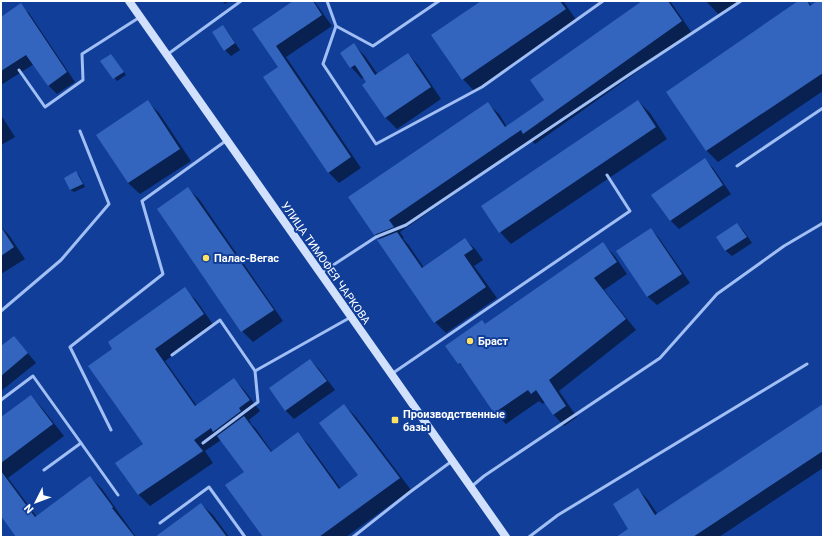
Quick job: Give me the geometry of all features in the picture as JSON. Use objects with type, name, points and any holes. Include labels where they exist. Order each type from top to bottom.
[{"type":"main road","name":"УЛИЦА ТИМОФЕЯ ЧАРКОВА","points":[[129,1],[506,537]]},
{"type":"lane","points":[[167,55],[241,1]]},
{"type":"lane","points":[[327,1],[336,26],[323,64],[376,144],[482,87],[603,1]]},
{"type":"lane","points":[[336,26],[373,46],[440,1]]},
{"type":"lane","points":[[320,273],[376,237],[406,224],[741,1]]},
{"type":"lane","points":[[19,70],[45,107],[83,80],[82,54],[140,17]]},
{"type":"lane","points":[[737,166],[823,108]]},
{"type":"lane","points":[[1,311],[60,260],[109,204],[80,131]]},
{"type":"lane","points":[[111,430],[70,347],[164,274],[142,200],[227,140]]},
{"type":"lane","points":[[391,374],[630,212],[607,175]]},
{"type":"lane","points":[[471,487],[484,476],[660,358],[717,294],[784,246],[823,223]]},
{"type":"lane","points":[[255,371],[351,317]]},
{"type":"lane","points":[[172,355],[220,320],[255,371],[258,402],[203,443]]},
{"type":"lane","points":[[529,537],[558,515],[807,364]]},
{"type":"lane","points":[[1,400],[33,376],[118,495]]},
{"type":"lane","points":[[44,470],[82,443]]},
{"type":"lane","points":[[353,537],[452,461]]},
{"type":"lane","points":[[160,522],[208,487],[245,537]]},
{"type":"building","points":[[293,1],[313,1],[322,15],[276,46],[351,157],[328,173],[263,77],[278,67],[252,29]]},
{"type":"building","points":[[481,1],[560,1],[566,9],[462,80],[431,35]]},
{"type":"building","points":[[642,1],[668,1],[682,21],[523,134],[521,130],[389,220],[394,227],[374,235],[348,197],[488,102],[505,127],[544,100],[530,80]]},
{"type":"building","points":[[798,1],[807,1],[810,6],[817,1],[823,1],[823,73],[706,151],[666,92]]},
{"type":"building","points":[[21,3],[67,72],[48,86],[26,55],[1,71],[1,17]]},
{"type":"building","points":[[223,25],[235,43],[224,51],[212,32]]},
{"type":"building","points":[[354,43],[375,75],[408,53],[431,87],[385,118],[362,85],[366,82],[355,65],[350,68],[340,53]]},
{"type":"building","points":[[111,54],[124,72],[113,79],[100,61]]},
{"type":"building","points":[[148,100],[180,149],[128,183],[96,135]]},
{"type":"building","points":[[638,100],[656,127],[499,233],[481,206]]},
{"type":"building","points":[[705,158],[723,185],[670,221],[651,195]]},
{"type":"building","points":[[76,171],[83,184],[70,190],[64,178]]},
{"type":"building","points":[[188,187],[274,310],[241,332],[157,209]]},
{"type":"building","points":[[737,223],[747,237],[725,251],[716,237]]},
{"type":"building","points":[[1,227],[14,247],[1,256]]},
{"type":"building","points":[[651,228],[682,274],[647,297],[616,251]]},
{"type":"building","points":[[397,232],[422,268],[465,238],[473,249],[464,255],[486,287],[434,323],[377,240]]},
{"type":"building","points":[[603,242],[617,262],[594,278],[626,319],[549,380],[566,406],[553,415],[536,390],[531,394],[528,390],[494,413],[460,363],[458,364],[445,346],[482,320],[485,324]]},
{"type":"building","points":[[185,287],[204,314],[155,349],[195,406],[234,378],[250,400],[239,408],[241,411],[213,432],[211,428],[194,440],[203,451],[138,495],[115,463],[143,444],[88,366],[112,349],[108,342]]},
{"type":"building","points":[[14,336],[28,353],[1,376],[1,346]]},
{"type":"building","points":[[310,359],[327,381],[285,411],[269,388]]},
{"type":"building","points":[[31,395],[53,424],[1,463],[1,417]]},
{"type":"building","points":[[344,404],[400,478],[319,537],[263,537],[225,485],[244,472],[217,436],[244,416],[271,452],[298,432],[339,489],[358,475],[319,423]]},
{"type":"building","points":[[823,404],[823,451],[693,537],[616,537],[628,529],[613,504],[638,488],[655,515]]},
{"type":"building","points":[[1,471],[35,517],[90,476],[113,507],[112,508],[135,537],[16,537],[1,516]]},
{"type":"building","points":[[201,503],[227,537],[155,537]]},
{"type":"place","name":"Палас-Вегас","points":[[206,258]]},
{"type":"place","name":"Браст","points":[[470,341]]},
{"type":"place","name":"Производственные базы","points":[[395,420]]}]
